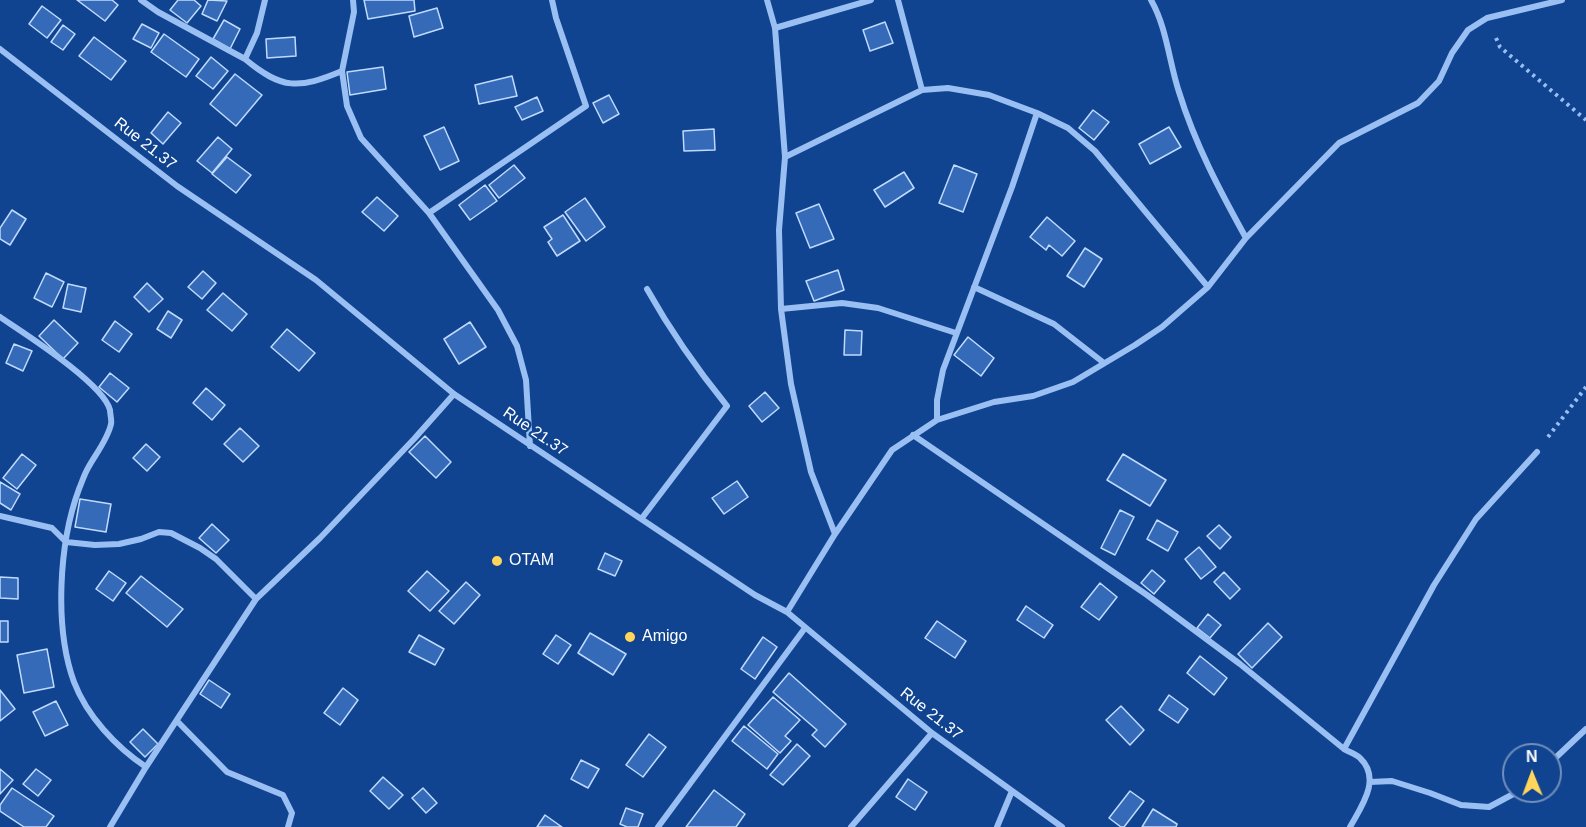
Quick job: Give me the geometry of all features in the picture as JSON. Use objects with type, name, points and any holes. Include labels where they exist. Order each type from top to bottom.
[{"type":"street","points":[[141,0],[158,12],[245,59],[264,75],[286,84],[312,83],[342,71]]},
{"type":"street","points":[[245,59],[257,33],[265,0]]},
{"type":"street","points":[[354,0],[354,12],[342,71],[347,106],[361,138],[429,213],[498,310],[518,346],[526,380],[530,446]]},
{"type":"street","points":[[429,213],[586,106],[552,0]]},
{"type":"street","points":[[767,0],[775,28],[785,157],[779,230],[781,309],[791,384],[811,472],[836,534]]},
{"type":"street","points":[[775,28],[872,0]]},
{"type":"street","points":[[898,0],[922,90]]},
{"type":"street","points":[[1151,0],[1166,39],[1178,91],[1193,131],[1217,187],[1246,238]]},
{"type":"street","points":[[787,612],[892,450],[937,420],[994,402],[1032,396],[1073,382],[1162,327],[1208,287],[1246,238],[1339,143],[1418,104],[1438,81],[1452,53],[1468,30],[1487,18],[1562,0]]},
{"type":"street","name":"Rue 21.37","points":[[0,49],[177,186],[316,280],[454,394],[755,595],[787,612],[932,733],[1062,827]]},
{"type":"street","points":[[785,157],[922,90],[948,88],[989,95],[1037,113],[1068,128],[1095,151],[1208,287]]},
{"type":"street","points":[[937,420],[937,400],[943,370],[1012,187],[1037,113]]},
{"type":"street","points":[[974,286],[1054,324],[1104,363]]},
{"type":"street","points":[[642,518],[727,406],[669,327],[647,289]]},
{"type":"street","points":[[781,309],[851,304],[878,308],[956,333]]},
{"type":"street","points":[[0,317],[69,366],[96,390],[109,408],[111,424],[86,471],[78,492],[66,542],[62,616],[66,657],[74,683],[105,732],[125,753],[146,767]]},
{"type":"street","points":[[110,827],[146,767],[256,599],[320,538],[414,440],[454,394]]},
{"type":"street","points":[[913,435],[1147,595],[1240,664],[1344,749],[1360,758],[1368,769],[1370,782],[1368,794],[1350,827]]},
{"type":"street","points":[[1344,749],[1434,585],[1476,519],[1537,452]]},
{"type":"street","points":[[0,516],[52,528],[66,542],[95,545],[118,544],[159,532],[171,533],[216,559],[256,599]]},
{"type":"street","points":[[658,827],[805,628]]},
{"type":"street","points":[[177,721],[227,772],[283,795],[292,813],[288,827]]},
{"type":"street","points":[[1562,752],[1586,729]]},
{"type":"street","points":[[851,827],[932,733]]},
{"type":"street","points":[[1370,782],[1392,781],[1461,805],[1489,807],[1502,800]]},
{"type":"street","points":[[997,827],[1012,791]]},
{"type":"path","points":[[1487,18],[1500,47],[1586,120]]},
{"type":"path","points":[[1537,452],[1586,387]]},
{"type":"building","points":[[77,0],[112,0],[118,5],[105,21]]},
{"type":"building","points":[[178,0],[194,0],[201,6],[187,23],[170,10]]},
{"type":"building","points":[[208,0],[227,1],[217,21],[202,14]]},
{"type":"building","points":[[364,0],[414,0],[415,11],[368,19]]},
{"type":"building","points":[[42,6],[61,20],[47,38],[29,24]]},
{"type":"building","points":[[437,8],[443,28],[414,37],[409,16]]},
{"type":"building","points":[[224,20],[240,29],[230,49],[213,39]]},
{"type":"building","points":[[885,22],[893,43],[870,51],[863,30]]},
{"type":"building","points":[[142,24],[159,33],[151,48],[133,39]]},
{"type":"building","points":[[63,25],[75,34],[63,50],[51,42]]},
{"type":"building","points":[[164,34],[199,59],[186,77],[151,52]]},
{"type":"building","points":[[94,37],[126,61],[111,80],[79,56]]},
{"type":"building","points":[[295,37],[296,56],[267,58],[266,39]]},
{"type":"building","points":[[211,57],[228,71],[213,89],[196,76]]},
{"type":"building","points":[[383,67],[386,89],[350,95],[347,72]]},
{"type":"building","points":[[235,74],[262,95],[236,126],[210,104]]},
{"type":"building","points":[[512,76],[517,96],[479,104],[475,85]]},
{"type":"building","points":[[609,95],[619,114],[603,123],[593,103]]},
{"type":"building","points":[[537,97],[543,111],[522,120],[515,107]]},
{"type":"building","points":[[1093,110],[1109,122],[1094,140],[1079,128]]},
{"type":"building","points":[[168,112],[181,123],[163,144],[151,133]]},
{"type":"building","points":[[444,127],[459,161],[440,170],[424,136]]},
{"type":"building","points":[[1169,127],[1181,147],[1150,164],[1139,144]]},
{"type":"building","points":[[714,129],[715,150],[684,151],[683,131]]},
{"type":"building","points":[[218,137],[232,149],[212,173],[197,161]]},
{"type":"building","points":[[227,157],[251,175],[236,193],[212,174]]},
{"type":"building","points":[[514,165],[525,178],[499,198],[489,185]]},
{"type":"building","points":[[954,165],[977,174],[963,212],[939,203]]},
{"type":"building","points":[[904,172],[914,188],[885,207],[874,190]]},
{"type":"building","points":[[485,185],[497,201],[470,220],[459,205]]},
{"type":"building","points":[[377,197],[398,216],[384,231],[362,212]]},
{"type":"building","points":[[585,198],[605,227],[586,241],[565,212]]},
{"type":"building","points":[[819,204],[834,239],[810,248],[796,213]]},
{"type":"building","points":[[12,210],[26,219],[10,245],[0,239],[0,228]]},
{"type":"building","points":[[563,215],[580,241],[557,256],[548,242],[552,239],[544,227]]},
{"type":"building","points":[[1047,217],[1075,241],[1062,256],[1049,245],[1046,250],[1030,237]]},
{"type":"building","points":[[1085,248],[1102,259],[1084,287],[1067,276]]},
{"type":"building","points":[[838,270],[844,290],[814,301],[806,281]]},
{"type":"building","points":[[203,271],[216,283],[202,299],[188,287]]},
{"type":"building","points":[[46,273],[64,282],[52,307],[34,298]]},
{"type":"building","points":[[147,283],[163,299],[149,312],[134,297]]},
{"type":"building","points":[[68,284],[86,288],[81,312],[63,308]]},
{"type":"building","points":[[223,293],[247,314],[232,331],[207,310]]},
{"type":"building","points":[[168,311],[182,320],[171,338],[157,329]]},
{"type":"building","points":[[54,320],[78,343],[63,359],[39,336]]},
{"type":"building","points":[[115,321],[132,334],[119,352],[102,340]]},
{"type":"building","points":[[470,322],[486,347],[459,364],[444,339]]},
{"type":"building","points":[[287,329],[315,353],[299,371],[271,347]]},
{"type":"building","points":[[845,330],[862,331],[861,355],[844,355]]},
{"type":"building","points":[[968,337],[994,358],[981,376],[954,355]]},
{"type":"building","points":[[14,344],[32,351],[23,371],[6,363]]},
{"type":"building","points":[[110,373],[129,388],[117,402],[99,387]]},
{"type":"building","points":[[206,388],[225,405],[212,420],[193,403]]},
{"type":"building","points":[[765,392],[779,408],[762,422],[749,406]]},
{"type":"building","points":[[240,428],[259,446],[243,462],[224,444]]},
{"type":"building","points":[[425,436],[451,462],[436,478],[409,452]]},
{"type":"building","points":[[146,444],[160,457],[147,471],[133,458]]},
{"type":"building","points":[[22,454],[36,465],[17,489],[3,478]]},
{"type":"building","points":[[1123,454],[1166,480],[1150,506],[1107,480]]},
{"type":"building","points":[[737,481],[748,497],[724,514],[712,498]]},
{"type":"building","points":[[0,482],[20,494],[11,510],[0,503]]},
{"type":"building","points":[[80,499],[111,504],[106,532],[75,527]]},
{"type":"building","points":[[1120,510],[1134,517],[1115,555],[1101,548]]},
{"type":"building","points":[[1157,520],[1178,532],[1168,551],[1147,539]]},
{"type":"building","points":[[212,524],[229,540],[216,553],[199,538]]},
{"type":"building","points":[[1219,525],[1231,537],[1220,549],[1207,536]]},
{"type":"building","points":[[1199,547],[1216,567],[1201,579],[1185,559]]},
{"type":"building","points":[[605,553],[622,561],[615,576],[598,569]]},
{"type":"building","points":[[1152,570],[1165,581],[1154,594],[1141,583]]},
{"type":"building","points":[[109,571],[126,583],[113,601],[96,589]]},
{"type":"building","points":[[427,571],[449,591],[430,611],[408,591]]},
{"type":"building","points":[[1224,572],[1240,589],[1230,599],[1214,582]]},
{"type":"building","points":[[141,576],[183,609],[167,627],[126,593]]},
{"type":"building","points":[[0,577],[18,578],[18,599],[0,598]]},
{"type":"building","points":[[466,582],[480,595],[454,624],[439,611]]},
{"type":"building","points":[[1100,583],[1117,597],[1099,620],[1081,607]]},
{"type":"building","points":[[1026,606],[1053,625],[1044,638],[1017,620]]},
{"type":"building","points":[[1208,614],[1221,625],[1210,638],[1197,628]]},
{"type":"building","points":[[0,621],[8,621],[8,642],[0,642]]},
{"type":"building","points":[[937,621],[966,641],[955,658],[925,638]]},
{"type":"building","points":[[1268,623],[1282,637],[1252,668],[1238,654]]},
{"type":"building","points":[[590,633],[626,654],[613,675],[578,653]]},
{"type":"building","points":[[419,635],[444,649],[435,665],[409,652]]},
{"type":"building","points":[[556,635],[571,645],[558,664],[543,654]]},
{"type":"building","points":[[763,637],[777,647],[755,679],[741,669]]},
{"type":"building","points":[[47,649],[54,687],[24,693],[17,655]]},
{"type":"building","points":[[1200,656],[1227,678],[1214,695],[1187,673]]},
{"type":"building","points":[[789,673],[846,724],[825,747],[812,735],[817,730],[773,692]]},
{"type":"building","points":[[209,680],[230,694],[221,708],[200,694]]},
{"type":"building","points":[[343,688],[358,700],[340,725],[324,713]]},
{"type":"building","points":[[0,690],[15,709],[0,721]]},
{"type":"building","points":[[1169,695],[1188,709],[1178,723],[1159,710]]},
{"type":"building","points":[[773,697],[800,720],[785,736],[791,741],[780,753],[748,725]]},
{"type":"building","points":[[56,701],[68,725],[45,736],[33,712]]},
{"type":"building","points":[[1121,706],[1144,730],[1130,745],[1106,720]]},
{"type":"building","points":[[744,726],[778,754],[767,769],[732,741]]},
{"type":"building","points":[[143,729],[158,744],[145,757],[130,742]]},
{"type":"building","points":[[649,734],[666,747],[643,777],[626,765]]},
{"type":"building","points":[[797,744],[810,756],[783,785],[770,775]]},
{"type":"building","points":[[581,760],[599,769],[588,788],[571,779]]},
{"type":"building","points":[[0,769],[13,780],[0,794]]},
{"type":"building","points":[[36,769],[51,780],[38,796],[23,784]]},
{"type":"building","points":[[383,777],[403,795],[389,809],[370,791]]},
{"type":"building","points":[[908,779],[927,792],[915,810],[896,797]]},
{"type":"building","points":[[12,788],[54,816],[46,827],[24,827],[0,811],[0,805]]},
{"type":"building","points":[[423,788],[437,803],[426,813],[412,798]]},
{"type":"building","points":[[714,790],[745,814],[736,827],[686,827]]},
{"type":"building","points":[[1130,791],[1144,801],[1124,827],[1121,827],[1109,818]]},
{"type":"building","points":[[626,808],[643,814],[638,827],[627,827],[620,824]]},
{"type":"building","points":[[1153,809],[1177,824],[1176,827],[1142,827]]},
{"type":"building","points":[[545,815],[562,827],[537,827]]},
{"type":"place","name":"OTAM","points":[[497,561]]},
{"type":"place","name":"Amigo","points":[[630,637]]}]
